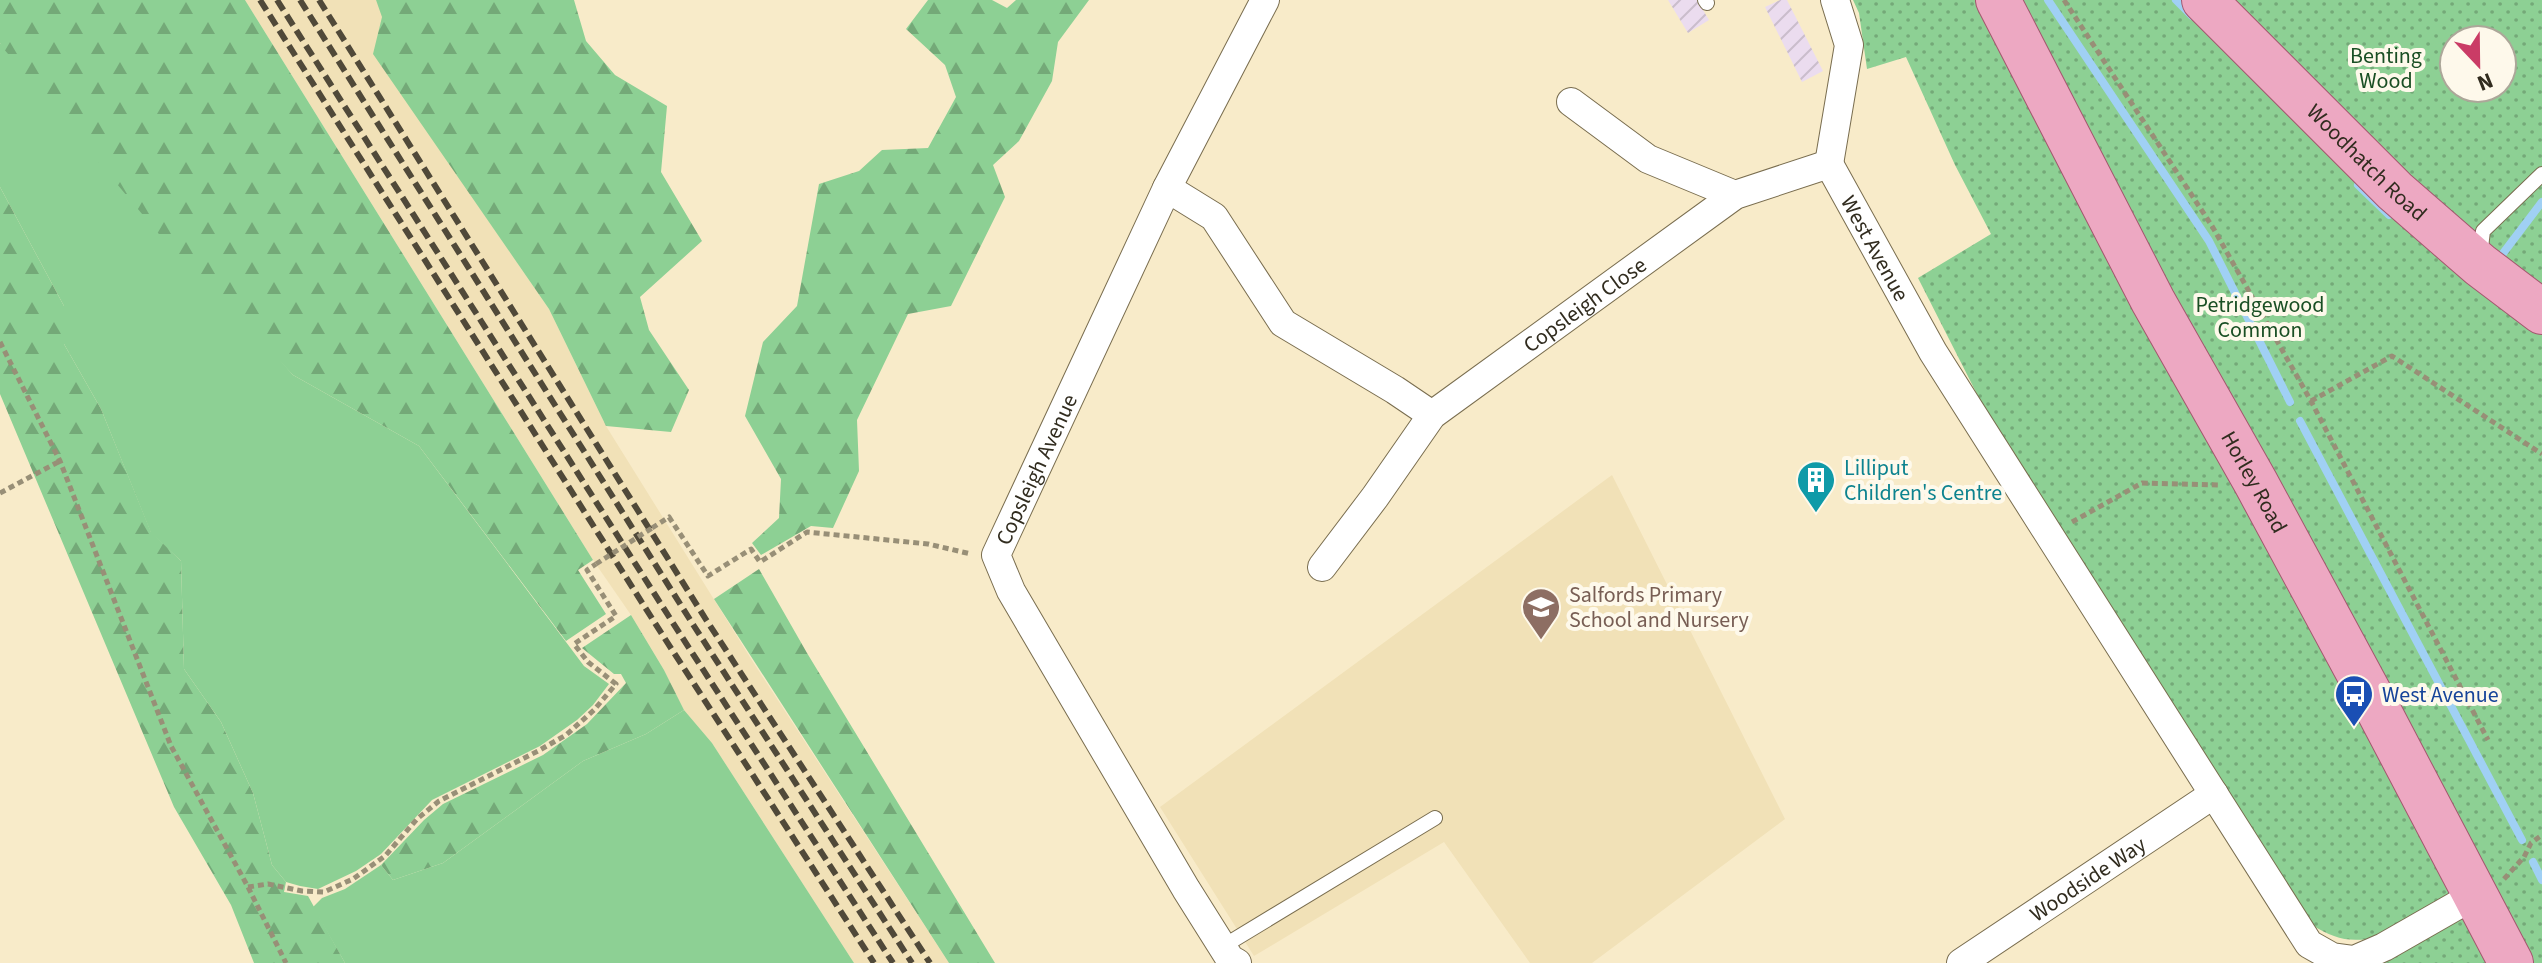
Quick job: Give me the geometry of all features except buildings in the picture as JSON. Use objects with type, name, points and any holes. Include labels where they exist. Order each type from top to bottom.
[{"type":"main road","name":"Horley Road","points":[[1998,0],[2153,301],[2256,483],[2511,963]]},
{"type":"main road","name":"Woodhatch Road","points":[[2204,0],[2395,191],[2480,265],[2542,312]]},
{"type":"street","name":"Copsleigh Avenue","points":[[1230,955],[1186,889],[1019,604],[996,555],[1167,188],[1265,0]]},
{"type":"street","points":[[1829,164],[1849,45],[1835,0]]},
{"type":"street","points":[[1571,102],[1648,159],[1735,195]]},
{"type":"street","name":"Copsleigh Close","points":[[1322,567],[1432,415],[1735,195],[1829,164]]},
{"type":"street","name":"West Avenue","points":[[1829,164],[1933,352],[2309,944],[2332,957],[2354,960],[2386,955],[2478,900]]},
{"type":"street","points":[[1167,188],[1214,217],[1283,323],[1432,415]]},
{"type":"street","name":"Woodside Way","points":[[1961,963],[2214,794]]},
{"type":"lane","points":[[2480,265],[2483,231],[2542,174]]},
{"type":"lane","points":[[1230,955],[1435,818]]},
{"type":"path","points":[[2064,0],[2212,226],[2311,401],[2488,740]]},
{"type":"path","points":[[0,342],[60,461],[171,746],[286,963]]},
{"type":"path","points":[[2311,401],[2392,356],[2542,454]]},
{"type":"path","points":[[0,493],[60,461]]},
{"type":"path","points":[[2047,530],[2051,522],[2074,522],[2142,483],[2256,483]]},
{"type":"path","points":[[248,887],[268,884],[324,892],[353,879],[385,856],[417,819],[439,801],[566,735],[594,710],[616,684],[588,662],[574,644],[616,616],[587,570],[669,517],[708,576],[751,549],[760,562],[807,532],[928,544],[967,554],[996,555]]},
{"type":"path","points":[[2478,900],[2524,857],[2531,843],[2542,835]]},
{"type":"shaded area","points":[[245,0],[376,0],[466,188],[549,309],[606,426],[753,662],[949,963],[854,963],[712,743],[684,710],[631,615],[593,560]]},
{"type":"shaded area","points":[[1668,0],[1697,0],[1709,20],[1688,33]]},
{"type":"shaded area","points":[[1787,0],[1823,71],[1802,82],[1765,7]]},
{"type":"shaded area","name":"Salfords Primary School and Nursery","points":[[1612,475],[1785,819],[1592,963],[1530,963],[1444,842],[1254,956],[1160,807]]},
{"type":"green space","points":[[0,0],[245,0],[593,560],[578,570],[606,614],[566,641],[419,446],[293,375],[158,233],[3,48],[0,43]]},
{"type":"green space","points":[[376,0],[574,0],[586,41],[615,75],[667,106],[661,172],[702,241],[640,297],[649,330],[689,390],[671,432],[606,426],[549,309],[373,54],[382,17]]},
{"type":"green space","points":[[928,0],[992,0],[1007,8],[1016,0],[1089,0],[1058,42],[1052,81],[1019,141],[993,165],[1005,197],[951,306],[908,314],[857,420],[859,471],[833,528],[811,526],[761,555],[752,543],[779,518],[781,479],[745,416],[763,342],[797,306],[819,184],[859,171],[882,150],[928,148],[956,97],[945,65],[906,29]]},
{"type":"green space","name":"Petridgewood Common","points":[[1853,0],[2542,0],[2542,963],[2382,963],[2368,939],[2339,938],[2312,925],[1980,400],[1918,278],[1991,234],[1955,165],[1906,57],[1867,69],[1859,13]]},
{"type":"green space","points":[[0,43],[293,375],[419,446],[584,666],[609,684],[577,720],[540,746],[432,800],[381,854],[356,871],[318,889],[286,882],[272,865],[253,793],[221,722],[184,669],[181,561],[151,533],[101,409],[64,344],[64,306],[0,187]]},
{"type":"green space","points":[[0,187],[64,306],[64,344],[101,409],[151,532],[181,561],[184,669],[221,722],[253,793],[272,865],[286,882],[284,892],[308,896],[345,963],[254,963],[231,905],[174,807],[0,394]]},
{"type":"green space","points":[[759,569],[995,963],[949,963],[714,599]]},
{"type":"green space","points":[[631,615],[684,710],[646,734],[583,761],[443,863],[393,880],[381,865],[424,820],[443,804],[543,755],[587,724],[626,683],[621,674],[614,674],[582,648]]},
{"type":"green space","points":[[684,710],[712,743],[854,963],[345,963],[313,907],[322,898],[345,889],[381,865],[393,880],[443,863],[583,761],[646,734]]},
{"type":"waterway","points":[[2048,0],[2209,241],[2290,402]]},
{"type":"waterway","points":[[2176,0],[2192,16]]},
{"type":"waterway","points":[[2358,185],[2389,215]]},
{"type":"waterway","points":[[2501,256],[2542,202]]},
{"type":"waterway","points":[[2300,421],[2522,840]]},
{"type":"waterway","points":[[2533,862],[2542,880]]},
{"type":"railway","points":[[260,0],[874,963]]},
{"type":"railway","points":[[277,0],[893,963]]},
{"type":"railway","points":[[300,0],[694,626],[912,963]]},
{"type":"railway","points":[[319,0],[705,618],[930,963]]},
{"type":"place","name":"Lilliput Children's Centre","points":[[1816,514]]},
{"type":"place","name":"Salfords Primary School and Nursery","points":[[1541,641]]},
{"type":"place","name":"West Avenue","points":[[2354,728]]},
{"type":"park label","name":"Benting Wood","points":[[2386,68]]}]
